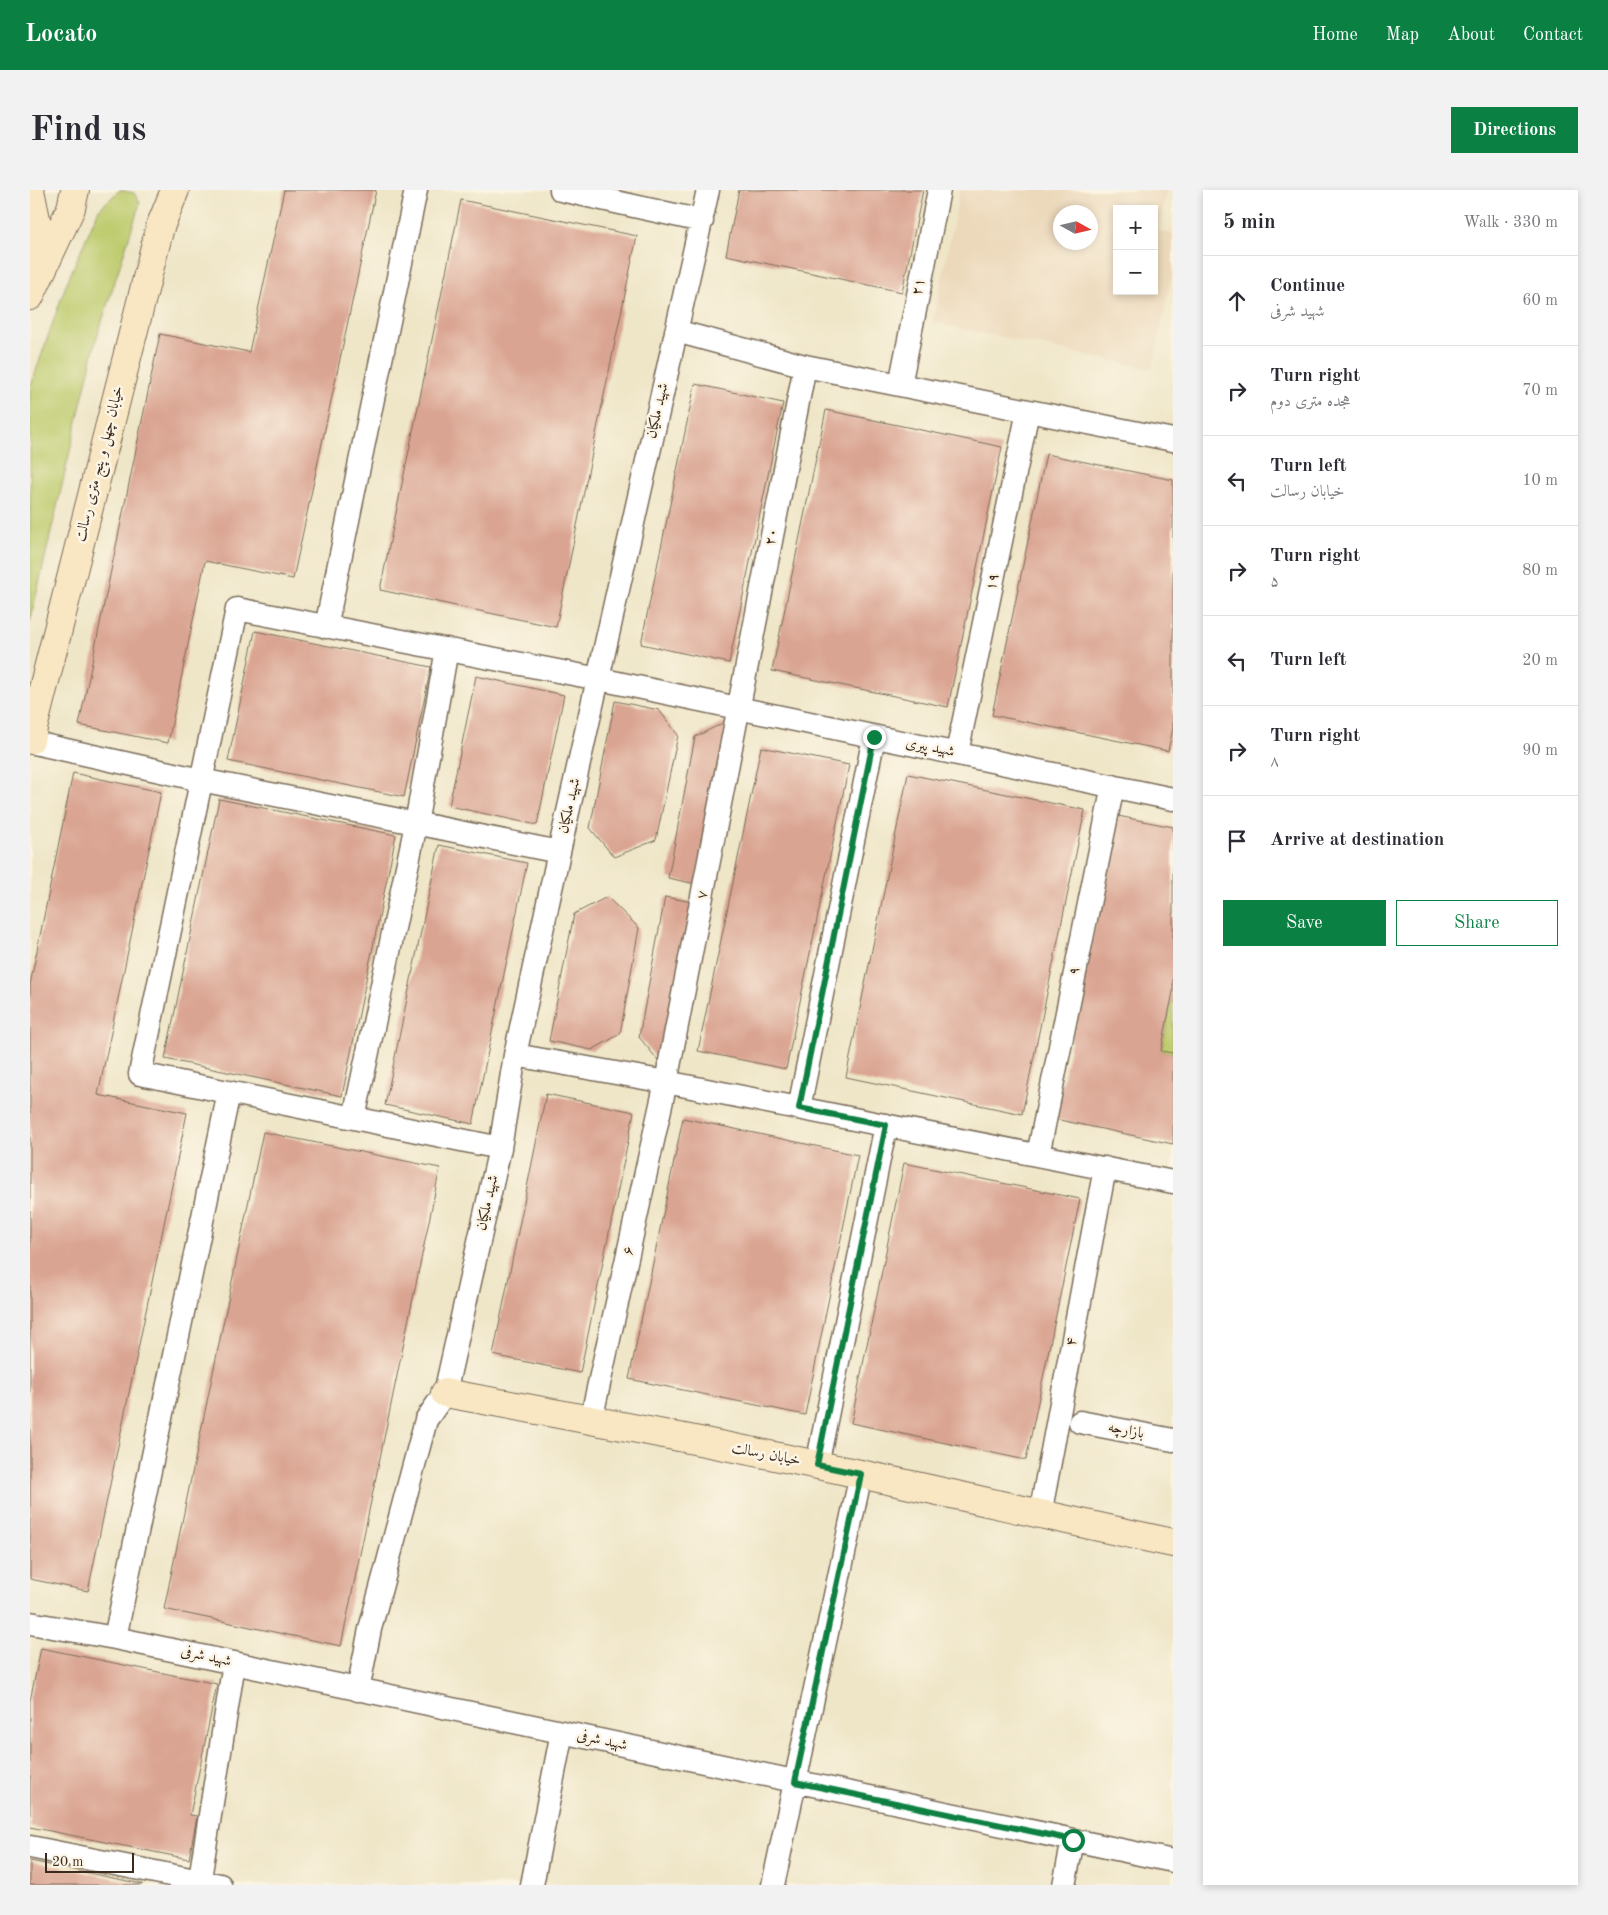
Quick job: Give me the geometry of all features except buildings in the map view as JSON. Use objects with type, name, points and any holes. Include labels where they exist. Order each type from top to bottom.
[{"type":"main road","points":[[30,190],[38,224],[30,267]]},
{"type":"main road","points":[[152,190],[160,227]]},
{"type":"main road","name":"خیابان چهل و پنج متری رسالت","points":[[30,741],[160,227],[174,190]]},
{"type":"main road","points":[[30,296],[77,196]]},
{"type":"main road","name":"خیابان رسالت","points":[[445,1394],[591,1420],[861,1474],[1173,1543]]},
{"type":"street","points":[[326,627],[416,190]]},
{"type":"street","name":"شهید ملکیان","points":[[445,1394],[500,1148],[515,1056],[559,852],[708,190]]},
{"type":"street","name":"۲۱","points":[[900,385],[940,190]]},
{"type":"street","points":[[571,191],[702,221]]},
{"type":"street","points":[[676,331],[805,366],[1173,440]]},
{"type":"street","name":"۲۰","points":[[740,708],[805,366]]},
{"type":"street","name":"۱۹","points":[[957,753],[1028,411]]},
{"type":"street","name":"شهید پیری","points":[[201,780],[237,609],[599,679],[1173,799]]},
{"type":"street","points":[[354,1118],[416,824],[447,649]]},
{"type":"street","name":"۷","points":[[666,1082],[740,708]]},
{"type":"street","points":[[799,1108],[874,737]]},
{"type":"street","points":[[30,741],[201,780],[559,852]]},
{"type":"street","points":[[201,780],[140,1074],[500,1148]]},
{"type":"street","name":"۹","points":[[1038,1155],[1113,786]]},
{"type":"street","points":[[515,1056],[666,1082],[1173,1182]]},
{"type":"street","name":"۶","points":[[591,1420],[666,1082]]},
{"type":"street","points":[[115,1638],[229,1092]]},
{"type":"street","points":[[817,1465],[886,1125]]},
{"type":"street","name":"۴","points":[[1040,1515],[1105,1168]]},
{"type":"street","points":[[358,1690],[373,1619],[426,1420],[445,1394]]},
{"type":"street","name":"بازارچه","points":[[1080,1422],[1173,1440]]},
{"type":"street","points":[[773,1885],[861,1474]]},
{"type":"street","name":"شهید شرفی","points":[[30,1623],[115,1638],[1173,1861]]},
{"type":"street","points":[[30,1847],[206,1884],[234,1663]]},
{"type":"street","points":[[532,1885],[562,1732]]},
{"type":"street","points":[[1064,1885],[1073,1840]]},
{"type":"shaded area","points":[[960,190],[1167,190],[1158,231],[1173,234],[1173,270],[1152,369],[933,323]]},
{"type":"green space","points":[[120,190],[134,193],[140,203],[96,340],[30,622],[30,388],[67,282],[99,209]]},
{"type":"green space","points":[[1173,992],[1173,1053],[1161,1051]]},
{"type":"route","points":[[874,737],[799,1108],[886,1125],[817,1465],[861,1474],[795,1782],[1073,1840]]}]
